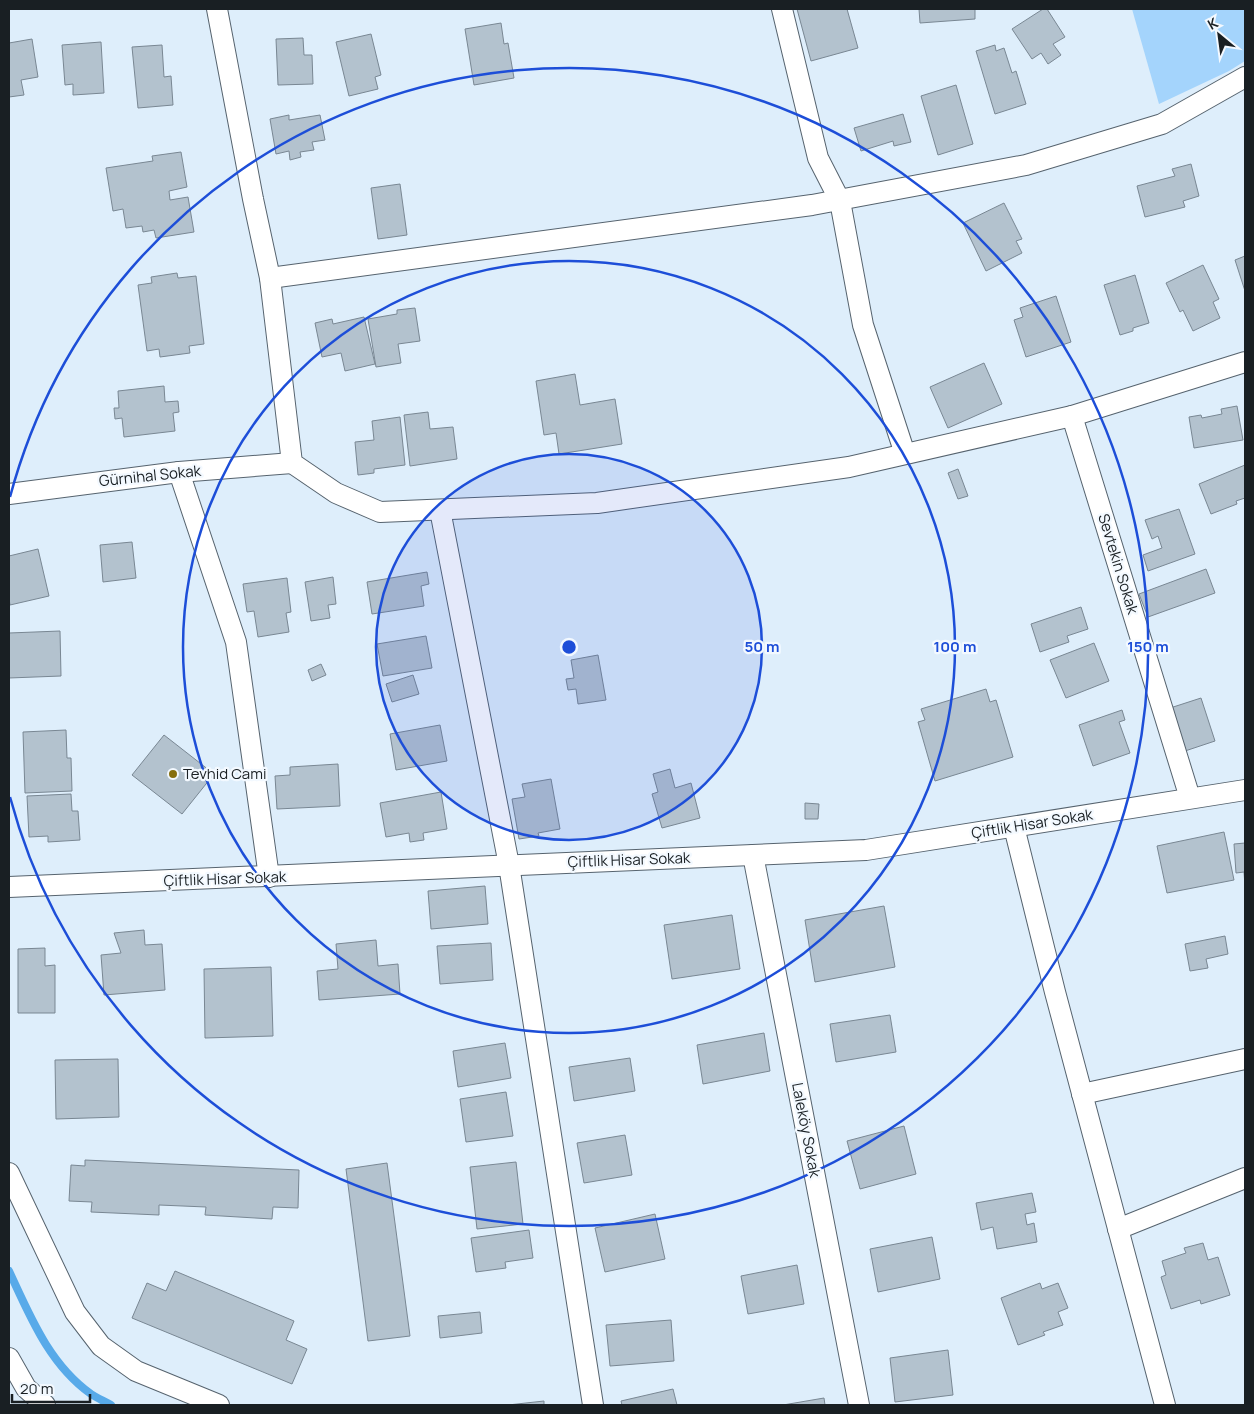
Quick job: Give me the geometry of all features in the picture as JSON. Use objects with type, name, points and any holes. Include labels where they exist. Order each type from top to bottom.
[{"type":"street","points":[[217,9],[270,278],[292,463],[336,493],[380,512],[597,504],[849,468],[1072,416],[1245,362]]},
{"type":"street","points":[[782,9],[818,158],[840,200],[863,325],[905,454]]},
{"type":"street","points":[[270,278],[812,205],[1026,165],[1162,124],[1245,77]]},
{"type":"street","name":"Sevtekin Sokak","points":[[1072,416],[1190,798]]},
{"type":"street","name":"Gürnihal Sokak","points":[[9,494],[179,472],[292,463]]},
{"type":"street","points":[[179,472],[236,642],[269,877]]},
{"type":"street","points":[[440,510],[509,865],[593,1405]]},
{"type":"street","name":"Çiftlik Hisar Sokak","points":[[9,887],[866,850],[1245,790]]},
{"type":"street","points":[[1014,827],[1082,1094],[1165,1405]]},
{"type":"street","name":"Laleköy Sokak","points":[[753,855],[859,1405]]},
{"type":"street","points":[[1082,1094],[1245,1059]]},
{"type":"street","points":[[9,1173],[74,1312],[101,1346],[136,1371],[219,1405]]},
{"type":"street","points":[[1118,1229],[1245,1178]]},
{"type":"street","points":[[9,1358],[26,1388],[45,1405]]},
{"type":"shaded area","points":[[1132,9],[1245,9],[1245,61],[1229,71],[1159,104]]},
{"type":"building","points":[[797,9],[847,9],[858,48],[811,61]]},
{"type":"building","points":[[919,9],[975,9],[975,19],[920,23]]},
{"type":"building","points":[[1043,9],[1047,9],[1065,37],[1053,44],[1061,55],[1048,64],[1041,53],[1032,59],[1012,29]]},
{"type":"building","points":[[501,23],[504,44],[508,43],[514,78],[474,85],[465,29]]},
{"type":"building","points":[[371,34],[381,75],[375,77],[378,89],[349,96],[336,42]]},
{"type":"building","points":[[303,38],[304,55],[312,55],[313,84],[278,85],[276,39]]},
{"type":"building","points":[[32,39],[38,77],[21,80],[24,95],[9,97],[9,43]]},
{"type":"building","points":[[101,42],[104,93],[73,95],[73,84],[65,85],[62,45]]},
{"type":"building","points":[[162,45],[164,77],[171,76],[173,105],[138,108],[132,47]]},
{"type":"building","points":[[995,45],[996,51],[1004,48],[1012,73],[1016,71],[1026,104],[995,114],[976,51]]},
{"type":"building","points":[[956,85],[973,144],[938,155],[921,96]]},
{"type":"building","points":[[903,114],[911,142],[894,146],[893,141],[861,151],[854,128]]},
{"type":"building","points":[[289,115],[289,120],[320,115],[325,140],[312,142],[314,150],[300,152],[301,157],[290,160],[289,151],[276,154],[270,119]]},
{"type":"building","points":[[181,152],[187,187],[169,191],[170,200],[188,197],[194,232],[156,238],[154,230],[143,232],[142,226],[126,228],[123,209],[113,211],[106,168],[153,161],[152,156]]},
{"type":"building","points":[[1191,164],[1199,196],[1183,201],[1185,207],[1145,217],[1137,186],[1175,176],[1172,169]]},
{"type":"building","points":[[400,184],[407,235],[378,239],[371,188]]},
{"type":"building","points":[[1004,203],[1022,239],[1016,241],[1022,253],[986,271],[963,223]]},
{"type":"building","points":[[1245,256],[1245,291],[1235,260]]},
{"type":"building","points":[[1203,265],[1219,299],[1213,302],[1220,318],[1193,331],[1183,310],[1180,312],[1166,283]]},
{"type":"building","points":[[177,273],[178,278],[196,276],[204,344],[189,346],[190,353],[160,357],[159,349],[147,351],[138,285],[152,283],[151,277]]},
{"type":"building","points":[[1135,275],[1149,323],[1120,335],[1104,285]]},
{"type":"building","points":[[1056,296],[1071,342],[1026,357],[1014,320],[1023,317],[1020,308]]},
{"type":"building","points":[[415,308],[420,341],[398,344],[401,363],[376,367],[368,319],[397,314],[397,310]]},
{"type":"building","points":[[364,317],[375,364],[345,371],[341,353],[322,357],[315,323],[332,319],[333,324]]},
{"type":"building","points":[[984,363],[1002,404],[948,428],[930,387]]},
{"type":"building","points":[[575,374],[580,405],[615,399],[622,444],[559,454],[556,433],[544,435],[536,381]]},
{"type":"building","points":[[164,386],[165,402],[178,401],[179,412],[173,413],[175,431],[124,437],[122,418],[115,419],[114,408],[119,408],[118,391]]},
{"type":"building","points":[[1237,406],[1243,440],[1194,448],[1189,417],[1201,415],[1202,418],[1222,414],[1221,409]]},
{"type":"building","points":[[428,412],[430,429],[453,427],[457,459],[410,466],[404,415]]},
{"type":"building","points":[[400,417],[405,465],[374,469],[374,473],[358,475],[355,442],[374,440],[372,421]]},
{"type":"building","points":[[1245,465],[1245,498],[1236,501],[1237,504],[1211,514],[1199,484]]},
{"type":"building","points":[[958,469],[968,496],[958,499],[948,473]]},
{"type":"building","points":[[1179,509],[1195,554],[1148,571],[1143,555],[1162,548],[1158,536],[1152,539],[1145,520]]},
{"type":"building","points":[[132,542],[136,578],[103,582],[100,545]]},
{"type":"building","points":[[38,549],[49,596],[10,605],[9,556]]},
{"type":"building","points":[[1206,569],[1215,593],[1148,617],[1139,594]]},
{"type":"building","points":[[427,572],[429,584],[421,586],[424,606],[372,614],[367,582]]},
{"type":"building","points":[[333,577],[336,604],[328,605],[330,618],[311,621],[305,582]]},
{"type":"building","points":[[287,578],[291,612],[286,613],[289,632],[258,637],[254,611],[247,612],[243,584]]},
{"type":"building","points":[[1081,607],[1088,629],[1067,636],[1069,642],[1040,652],[1031,624]]},
{"type":"building","points":[[60,631],[61,676],[9,678],[9,633]]},
{"type":"building","points":[[426,636],[432,668],[383,676],[377,644]]},
{"type":"building","points":[[1094,643],[1109,681],[1066,698],[1050,660]]},
{"type":"building","points":[[598,655],[606,700],[578,704],[576,689],[568,690],[566,679],[574,678],[571,660]]},
{"type":"building","points":[[321,664],[326,675],[312,681],[308,670]]},
{"type":"building","points":[[413,675],[419,694],[392,702],[386,684]]},
{"type":"building","points":[[986,689],[990,702],[996,700],[1013,757],[935,781],[918,722],[925,720],[921,709]]},
{"type":"building","points":[[1201,698],[1215,741],[1179,753],[1164,710]]},
{"type":"building","points":[[1122,710],[1125,720],[1119,722],[1130,753],[1093,766],[1079,725]]},
{"type":"building","points":[[440,725],[447,761],[396,770],[390,734]]},
{"type":"building","points":[[66,730],[67,758],[71,758],[72,791],[25,793],[23,732]]},
{"type":"building","name":"Tevhid Cami","points":[[164,735],[214,774],[182,814],[132,775]]},
{"type":"building","points":[[338,764],[340,806],[277,809],[275,776],[290,775],[290,767]]},
{"type":"building","points":[[670,769],[675,788],[691,783],[700,818],[662,828],[652,794],[658,792],[653,774]]},
{"type":"building","points":[[551,779],[560,829],[538,833],[539,836],[519,839],[512,799],[525,797],[522,784]]},
{"type":"building","points":[[441,792],[447,829],[423,833],[424,840],[410,842],[409,833],[386,837],[380,803]]},
{"type":"building","points":[[71,794],[72,811],[78,811],[80,840],[48,842],[48,836],[29,837],[27,796]]},
{"type":"building","points":[[805,803],[819,804],[818,819],[805,819]]},
{"type":"building","points":[[1224,832],[1234,880],[1167,893],[1157,846]]},
{"type":"building","points":[[1245,843],[1245,886],[1244,872],[1236,873],[1234,844]]},
{"type":"building","points":[[485,886],[488,924],[431,929],[428,891]]},
{"type":"building","points":[[884,906],[895,967],[815,982],[805,920]]},
{"type":"building","points":[[732,915],[740,969],[672,979],[664,925]]},
{"type":"building","points":[[144,930],[145,945],[162,944],[165,990],[104,995],[101,955],[121,953],[114,933]]},
{"type":"building","points":[[1225,936],[1228,954],[1206,959],[1208,968],[1190,971],[1185,944]]},
{"type":"building","points":[[376,940],[378,966],[398,964],[400,994],[319,1000],[317,971],[338,969],[336,944]]},
{"type":"building","points":[[491,943],[493,980],[440,984],[437,946]]},
{"type":"building","points":[[45,948],[45,966],[55,965],[55,1013],[18,1013],[18,949]]},
{"type":"building","points":[[271,967],[273,1036],[205,1038],[204,969]]},
{"type":"building","points":[[890,1015],[896,1052],[836,1062],[830,1024]]},
{"type":"building","points":[[764,1033],[770,1071],[703,1084],[697,1045]]},
{"type":"building","points":[[505,1043],[511,1078],[458,1087],[453,1051]]},
{"type":"building","points":[[630,1058],[635,1091],[574,1101],[569,1067]]},
{"type":"building","points":[[118,1059],[119,1117],[56,1119],[55,1060]]},
{"type":"building","points":[[506,1092],[513,1136],[466,1142],[460,1099]]},
{"type":"building","points":[[904,1126],[916,1174],[860,1189],[847,1141]]},
{"type":"building","points":[[625,1135],[632,1175],[584,1183],[577,1143]]},
{"type":"building","points":[[85,1160],[299,1170],[298,1208],[273,1207],[272,1219],[205,1215],[206,1207],[159,1205],[159,1215],[91,1212],[92,1202],[69,1201],[71,1165],[85,1166]]},
{"type":"building","points":[[516,1162],[523,1224],[477,1229],[470,1167]]},
{"type":"building","points":[[387,1163],[410,1336],[368,1341],[346,1169]]},
{"type":"building","points":[[1032,1193],[1036,1212],[1025,1214],[1027,1225],[1034,1223],[1037,1242],[997,1249],[993,1227],[981,1230],[976,1203]]},
{"type":"building","points":[[655,1214],[665,1259],[605,1272],[595,1228]]},
{"type":"building","points":[[529,1230],[533,1258],[505,1262],[506,1268],[476,1272],[471,1238]]},
{"type":"building","points":[[932,1237],[940,1279],[878,1292],[870,1249]]},
{"type":"building","points":[[1203,1243],[1208,1260],[1218,1257],[1230,1295],[1201,1304],[1200,1300],[1171,1309],[1161,1277],[1166,1275],[1162,1261],[1186,1253],[1184,1248]]},
{"type":"building","points":[[797,1265],[804,1304],[748,1314],[741,1276]]},
{"type":"building","points":[[175,1271],[294,1321],[286,1340],[307,1349],[292,1384],[132,1318],[147,1283],[166,1291]]},
{"type":"building","points":[[1040,1283],[1042,1289],[1058,1283],[1068,1308],[1058,1312],[1063,1325],[1043,1332],[1045,1335],[1018,1345],[1001,1298]]},
{"type":"building","points":[[480,1312],[482,1333],[440,1338],[438,1316]]},
{"type":"building","points":[[671,1320],[674,1361],[610,1366],[606,1325]]},
{"type":"building","points":[[948,1350],[953,1395],[895,1402],[890,1358]]},
{"type":"building","points":[[673,1389],[677,1405],[622,1405],[621,1401]]},
{"type":"building","points":[[824,1398],[825,1405],[783,1405]]},
{"type":"building","points":[[544,1401],[544,1405],[508,1405]]},
{"type":"waterway","points":[[9,1271],[33,1322],[52,1354],[76,1382],[91,1394],[111,1405]]},
{"type":"place","name":"Tevhid Cami","points":[[173,774]]}]
